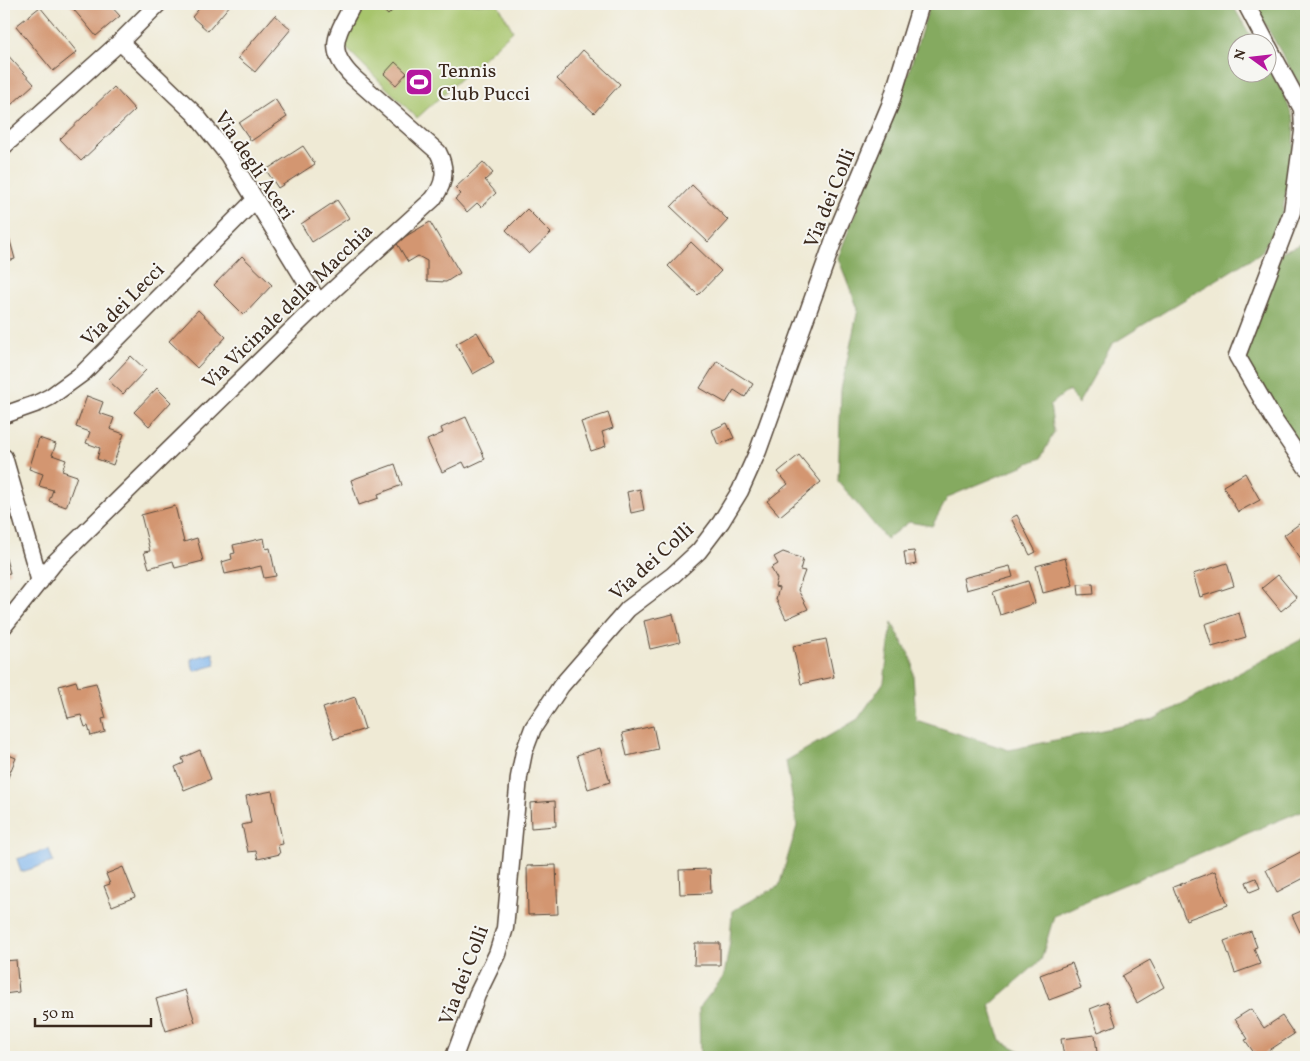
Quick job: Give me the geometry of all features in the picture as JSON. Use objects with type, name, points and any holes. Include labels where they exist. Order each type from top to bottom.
[{"type":"street","points":[[4,146],[120,42],[158,4]]},
{"type":"street","name":"Via Vicinale della Macchia","points":[[4,626],[54,563],[319,303],[433,199],[440,190],[444,174],[441,158],[435,148],[344,68],[338,57],[336,44],[338,32],[353,4]]},
{"type":"street","name":"Via dei Colli","points":[[454,1057],[478,995],[497,954],[505,928],[519,777],[524,752],[533,728],[564,681],[612,626],[628,609],[673,575],[704,545],[724,518],[740,491],[758,451],[837,232],[890,105],[920,4]]},
{"type":"street","points":[[1246,4],[1261,32]]},
{"type":"street","name":"Via degli Aceri","points":[[120,42],[195,114],[228,155],[319,303]]},
{"type":"street","points":[[1278,64],[1302,109],[1303,131],[1292,212],[1237,356],[1274,420],[1306,467]]},
{"type":"street","name":"Via dei Lecci","points":[[4,415],[50,397],[83,373],[255,200]]},
{"type":"street","points":[[4,457],[40,582]]},
{"type":"green space","name":"Tennis Club Pucci","points":[[361,4],[498,4],[513,31],[417,118],[344,46]]},
{"type":"green space","points":[[930,4],[1170,4],[1171,6],[1174,4],[1232,4],[1248,32],[1228,32],[1228,82],[1277,82],[1294,120],[1293,150],[1281,221],[1260,253],[1112,344],[1078,404],[1069,390],[1050,405],[1054,432],[1041,458],[948,497],[932,526],[909,522],[886,539],[838,481],[841,390],[858,309],[838,258],[905,84]]},
{"type":"green space","points":[[1254,4],[1306,4],[1306,96],[1278,47],[1278,32],[1270,32]]},
{"type":"green space","points":[[1306,242],[1306,465],[1241,356],[1281,252]]},
{"type":"green space","points":[[892,623],[912,660],[916,720],[1009,750],[1154,719],[1306,637],[1306,809],[1097,896],[1054,916],[1041,960],[990,1005],[1001,1041],[1032,1057],[700,1057],[699,1008],[724,976],[730,942],[732,911],[779,886],[797,826],[786,761],[858,719],[884,682]]},
{"type":"water","points":[[213,653],[216,665],[194,671],[191,659]]},
{"type":"water","points":[[49,849],[53,862],[21,872],[17,859]]},
{"type":"building","points":[[69,4],[109,4],[120,16],[96,36]]},
{"type":"building","points":[[203,4],[231,4],[208,31],[192,17]]},
{"type":"building","points":[[376,4],[399,4],[388,15]]},
{"type":"building","points":[[40,7],[77,52],[53,71],[16,26]]},
{"type":"building","points":[[275,15],[291,29],[255,72],[238,58]]},
{"type":"building","points":[[583,50],[620,84],[594,113],[557,79]]},
{"type":"building","points":[[4,51],[34,84],[11,105],[4,97]]},
{"type":"building","points":[[395,62],[407,73],[396,85],[384,74]]},
{"type":"building","points":[[114,87],[135,110],[81,161],[60,139]]},
{"type":"building","points":[[275,99],[287,117],[251,141],[239,123]]},
{"type":"building","points":[[303,146],[315,164],[278,188],[266,170]]},
{"type":"building","points":[[483,162],[493,173],[485,180],[496,193],[481,207],[477,203],[467,212],[455,199],[461,194],[455,188]]},
{"type":"building","points":[[692,185],[728,220],[708,242],[671,207]]},
{"type":"building","points":[[337,200],[349,218],[312,242],[301,224]]},
{"type":"building","points":[[527,209],[551,233],[529,254],[506,230]]},
{"type":"building","points":[[4,219],[15,259],[4,262]]},
{"type":"building","points":[[430,222],[460,273],[446,282],[427,281],[427,261],[418,256],[408,262],[396,242]]},
{"type":"building","points":[[691,242],[721,271],[698,295],[668,266]]},
{"type":"building","points":[[242,256],[272,285],[244,315],[214,285]]},
{"type":"building","points":[[198,310],[226,337],[197,368],[169,341]]},
{"type":"building","points":[[477,332],[494,362],[473,374],[456,344]]},
{"type":"building","points":[[131,356],[146,370],[123,394],[108,380]]},
{"type":"building","points":[[717,361],[753,384],[745,397],[734,390],[726,403],[700,388]]},
{"type":"building","points":[[157,388],[171,402],[149,426],[134,412]]},
{"type":"building","points":[[87,396],[103,402],[99,413],[114,418],[110,429],[124,434],[113,465],[97,459],[100,448],[86,443],[90,432],[76,427]]},
{"type":"building","points":[[608,413],[613,428],[602,432],[606,446],[591,451],[581,422]]},
{"type":"building","points":[[466,417],[485,459],[466,468],[463,462],[442,472],[427,440],[443,433],[441,428]]},
{"type":"building","points":[[727,423],[734,438],[718,445],[712,430]]},
{"type":"building","points":[[39,438],[56,444],[52,455],[66,460],[62,471],[77,476],[66,507],[49,501],[53,490],[39,486],[43,474],[29,469]]},
{"type":"building","points":[[799,455],[821,482],[780,516],[767,501],[788,484],[778,472]]},
{"type":"building","points":[[395,464],[402,485],[378,494],[379,498],[359,505],[351,480]]},
{"type":"building","points":[[1245,473],[1260,500],[1238,512],[1223,486]]},
{"type":"building","points":[[640,489],[644,510],[631,513],[627,492]]},
{"type":"building","points":[[175,506],[184,542],[197,538],[203,561],[175,568],[173,561],[149,568],[144,552],[150,551],[141,515]]},
{"type":"building","points":[[1017,515],[1036,552],[1030,555],[1011,518]]},
{"type":"building","points":[[1306,519],[1306,567],[1284,535]]},
{"type":"building","points":[[264,538],[266,549],[270,548],[276,576],[264,578],[261,566],[225,574],[222,562],[232,559],[231,554],[235,553],[233,545]]},
{"type":"building","points":[[914,551],[916,564],[906,566],[904,552]]},
{"type":"building","points":[[4,552],[10,573],[4,574]]},
{"type":"building","points":[[783,552],[803,559],[800,570],[805,571],[798,590],[808,609],[786,619],[776,599],[779,588],[775,587],[777,579],[771,568],[778,564],[774,557]]},
{"type":"building","points":[[1065,558],[1073,585],[1043,593],[1036,566]]},
{"type":"building","points":[[1227,563],[1234,586],[1200,597],[1193,574]]},
{"type":"building","points":[[1010,566],[1013,577],[966,590],[963,578]]},
{"type":"building","points":[[1278,575],[1297,598],[1281,611],[1262,588]]},
{"type":"building","points":[[1028,581],[1035,603],[1000,615],[993,592]]},
{"type":"building","points":[[1093,583],[1094,594],[1079,595],[1078,584]]},
{"type":"building","points":[[1239,613],[1246,637],[1212,647],[1205,624]]},
{"type":"building","points":[[673,614],[680,642],[650,649],[644,621]]},
{"type":"building","points":[[826,639],[834,677],[801,684],[793,646]]},
{"type":"building","points":[[76,681],[78,687],[96,683],[106,718],[102,719],[105,732],[91,736],[88,726],[85,727],[81,715],[68,718],[59,686]]},
{"type":"building","points":[[355,697],[365,729],[334,739],[323,708]]},
{"type":"building","points":[[653,726],[658,749],[627,756],[622,733]]},
{"type":"building","points":[[600,748],[610,782],[588,789],[577,755]]},
{"type":"building","points":[[200,750],[211,779],[184,790],[175,767],[184,763],[182,758]]},
{"type":"building","points":[[4,753],[16,758],[4,787]]},
{"type":"building","points":[[272,791],[283,844],[278,845],[280,854],[258,859],[256,851],[248,852],[242,825],[251,823],[246,796]]},
{"type":"building","points":[[555,801],[556,826],[531,828],[530,803]]},
{"type":"building","points":[[1306,849],[1306,877],[1277,892],[1266,870]]},
{"type":"building","points":[[556,865],[558,914],[528,915],[527,866]]},
{"type":"building","points":[[123,867],[135,897],[112,906],[104,886],[110,884],[106,874]]},
{"type":"building","points":[[710,869],[711,893],[680,894],[679,870]]},
{"type":"building","points":[[1215,871],[1228,905],[1186,920],[1173,887]]},
{"type":"building","points":[[1256,878],[1260,888],[1250,892],[1246,882]]},
{"type":"building","points":[[1306,909],[1306,929],[1300,932],[1292,915]]},
{"type":"building","points":[[1251,931],[1257,947],[1254,948],[1260,964],[1235,973],[1224,941]]},
{"type":"building","points":[[695,943],[720,943],[720,965],[694,965]]},
{"type":"building","points":[[16,960],[19,992],[4,994],[4,961]]},
{"type":"building","points":[[1150,960],[1164,987],[1137,1003],[1122,976]]},
{"type":"building","points":[[1072,963],[1081,988],[1049,1000],[1040,975]]},
{"type":"building","points":[[185,990],[195,1022],[166,1031],[156,999]]},
{"type":"building","points":[[1108,1002],[1116,1025],[1098,1032],[1090,1009]]},
{"type":"building","points":[[1251,1009],[1264,1028],[1282,1016],[1294,1034],[1257,1057],[1245,1040],[1248,1039],[1235,1019]]},
{"type":"building","points":[[1095,1035],[1097,1053],[1064,1057],[1061,1039]]},
{"type":"place","name":"Tennis Club Pucci","points":[[419,82]]}]
